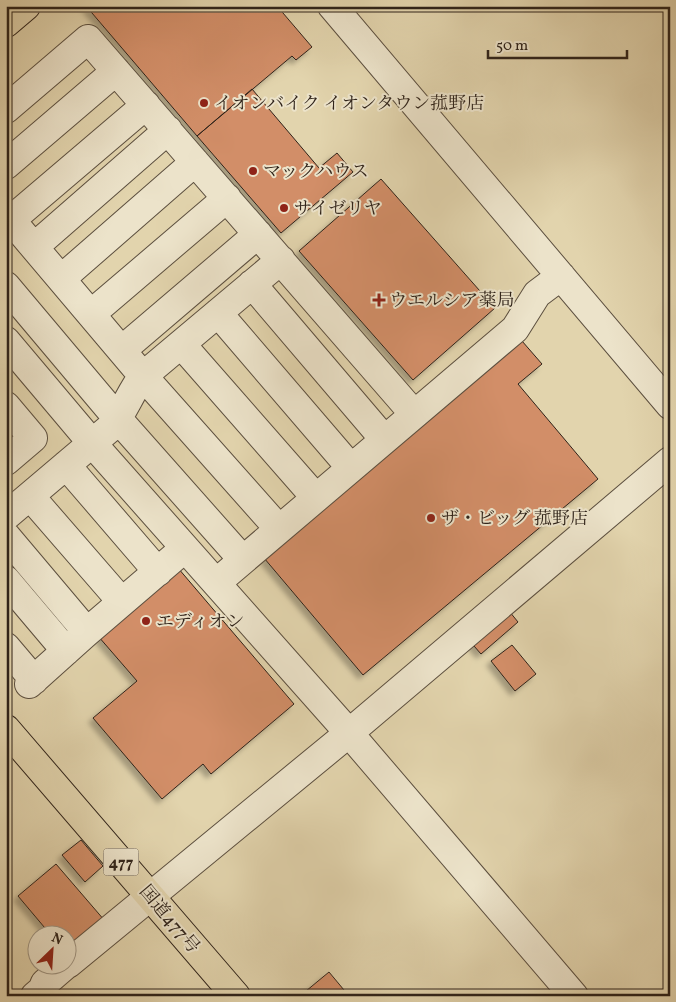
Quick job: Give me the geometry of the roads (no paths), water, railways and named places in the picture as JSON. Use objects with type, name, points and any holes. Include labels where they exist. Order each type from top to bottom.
[{"type":"main road","points":[[6,23],[26,6]]},
{"type":"main road","name":"国道477号","points":[[6,729],[236,996]]},
{"type":"street","points":[[6,37],[36,6]]},
{"type":"street","points":[[332,6],[670,405]]},
{"type":"street","points":[[6,108],[88,39],[414,414]]},
{"type":"street","points":[[6,165],[116,71]]},
{"type":"street","points":[[17,234],[146,105]]},
{"type":"street","points":[[17,234],[168,130]]},
{"type":"street","points":[[61,279],[196,162]]},
{"type":"street","points":[[91,314],[227,198]]},
{"type":"street","points":[[17,234],[61,279],[143,376],[279,529]]},
{"type":"street","points":[[122,350],[258,234]]},
{"type":"street","points":[[6,516],[118,419],[135,386],[143,376],[281,260]]},
{"type":"street","points":[[216,583],[516,328],[538,294],[561,276]]},
{"type":"street","points":[[252,284],[384,439]]},
{"type":"street","points":[[6,286],[118,419],[243,560]]},
{"type":"street","points":[[218,313],[351,468]]},
{"type":"street","points":[[6,342],[92,443],[349,733],[574,996]]},
{"type":"street","points":[[181,344],[316,498]]},
{"type":"street","points":[[6,406],[33,438],[6,461]]},
{"type":"street","points":[[78,955],[349,733],[670,461]]},
{"type":"street","points":[[66,465],[158,572]]},
{"type":"street","points":[[30,496],[122,602]]},
{"type":"street","points":[[6,536],[87,632]]},
{"type":"street","points":[[6,647],[32,682],[66,650],[186,548]]},
{"type":"street","points":[[26,561],[6,579],[66,650]]},
{"type":"street","points":[[35,996],[42,990],[45,983],[55,974]]},
{"type":"place","name":"イオンバイク イオンタウン菰野店","points":[[204,103]]},
{"type":"place","name":"マックハウス","points":[[253,171]]},
{"type":"place","name":"サイゼリヤ","points":[[284,208]]},
{"type":"place","name":"ウエルシア薬局","points":[[379,300]]},
{"type":"place","name":"ザ・ビッグ 菰野店","points":[[431,518]]},
{"type":"place","name":"エディオン","points":[[146,621]]}]
